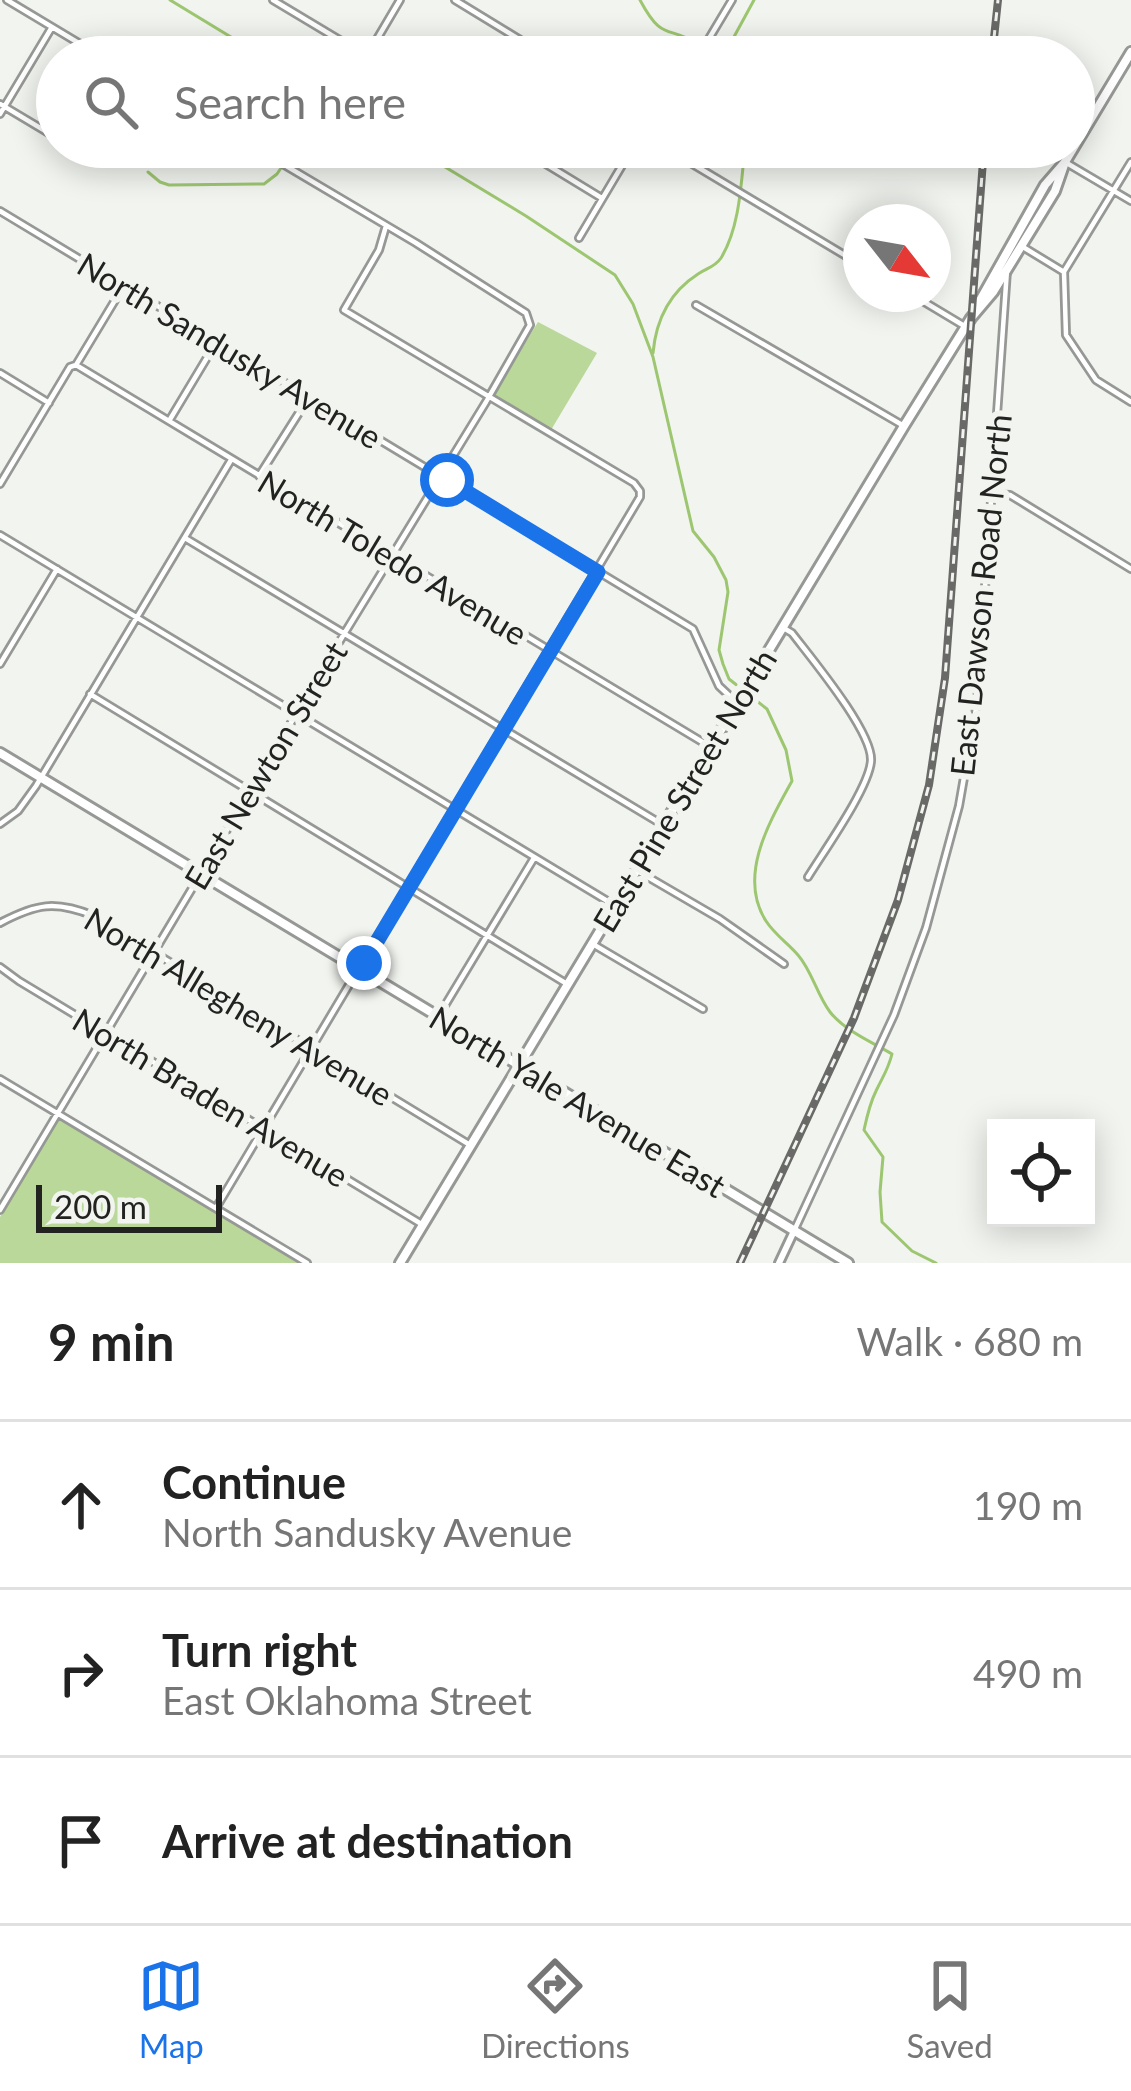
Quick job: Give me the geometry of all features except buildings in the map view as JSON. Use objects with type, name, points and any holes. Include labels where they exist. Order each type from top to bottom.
[{"type":"main road","name":"East Pine Street North","points":[[1095,112],[1131,52]]},
{"type":"main road","name":"East Pine Street North","points":[[969,322],[1045,185],[1060,168]]},
{"type":"main road","name":"East Pine Street North","points":[[400,1263],[904,426],[1022,246],[1055,191],[1063,168]]},
{"type":"main road","name":"North Yale Avenue East","points":[[0,753],[848,1263]]},
{"type":"street","points":[[8,0],[67,36]]},
{"type":"street","points":[[273,0],[334,36]]},
{"type":"street","points":[[379,36],[400,0]]},
{"type":"street","points":[[455,0],[514,36]]},
{"type":"street","points":[[711,36],[732,0]]},
{"type":"street","points":[[46,36],[52,27]]},
{"type":"street","points":[[0,114],[36,52]]},
{"type":"street","points":[[2,105],[36,125]]},
{"type":"street","points":[[1131,162],[1064,272],[1066,335],[1096,380],[1131,402]]},
{"type":"street","points":[[215,1208],[639,504],[640,491],[634,483],[344,310],[379,250],[386,226],[290,168]]},
{"type":"street","points":[[553,168],[602,198]]},
{"type":"street","points":[[579,238],[620,168]]},
{"type":"street","points":[[699,168],[843,254]]},
{"type":"street","points":[[1076,168],[1131,201]]},
{"type":"street","name":"North Sandusky Avenue","points":[[0,211],[693,629],[719,686],[738,701]]},
{"type":"street","name":"East Newton Street","points":[[0,1210],[528,329],[526,313],[386,226]]},
{"type":"street","points":[[1022,246],[1064,272]]},
{"type":"street","name":"East Dawson Road North","points":[[779,1263],[884,1039],[926,928],[959,806],[976,703],[1006,253]]},
{"type":"street","points":[[0,482],[124,286]]},
{"type":"street","points":[[696,305],[904,426]]},
{"type":"street","points":[[948,312],[969,322]]},
{"type":"street","points":[[169,421],[217,341]]},
{"type":"street","name":"North Toledo Avenue","points":[[76,365],[710,747]]},
{"type":"street","points":[[0,373],[49,403]]},
{"type":"street","points":[[259,476],[309,397]]},
{"type":"street","points":[[0,824],[18,811],[41,777],[231,460]]},
{"type":"street","points":[[992,494],[1010,495],[1131,569]]},
{"type":"street","points":[[0,535],[614,905]]},
{"type":"street","points":[[185,538],[663,825]]},
{"type":"street","points":[[0,664],[57,569]]},
{"type":"street","points":[[782,627],[802,647],[864,734],[871,761],[862,786],[808,877]]},
{"type":"street","points":[[90,694],[567,985]]},
{"type":"street","points":[[438,1017],[534,858]]},
{"type":"street","points":[[636,870],[720,919],[784,964]]},
{"type":"street","name":"North Allegheny Avenue","points":[[0,923],[28,908],[68,906],[94,916],[471,1145]]},
{"type":"street","points":[[591,943],[703,1009]]},
{"type":"street","name":"North Braden Avenue","points":[[0,967],[423,1225]]},
{"type":"street","points":[[0,1079],[307,1263]]},
{"type":"green space","points":[[538,322],[597,353],[551,430],[494,394]]},
{"type":"green space","points":[[57,1120],[298,1263],[0,1263],[0,1217]]},
{"type":"waterway","points":[[170,0],[229,36]]},
{"type":"waterway","points":[[640,0],[660,28],[681,36]]},
{"type":"waterway","points":[[734,36],[754,0]]},
{"type":"waterway","points":[[148,172],[169,185],[264,184],[281,168]]},
{"type":"waterway","points":[[447,168],[615,275],[633,304],[653,357],[693,531],[726,580],[719,650],[723,664],[729,679],[767,709],[786,750],[792,781],[760,849],[755,886],[758,904],[770,926],[803,961],[836,1019],[892,1054],[864,1130],[883,1157],[882,1222],[912,1251],[936,1263]]},
{"type":"waterway","points":[[653,353],[657,329],[672,298],[716,263],[727,246],[743,168]]},
{"type":"railway","points":[[994,36],[998,0]]},
{"type":"railway","points":[[740,1263],[854,1018],[898,900],[929,785],[945,678],[982,168]]},
{"type":"route","points":[[364,963],[598,572],[447,480]]}]
